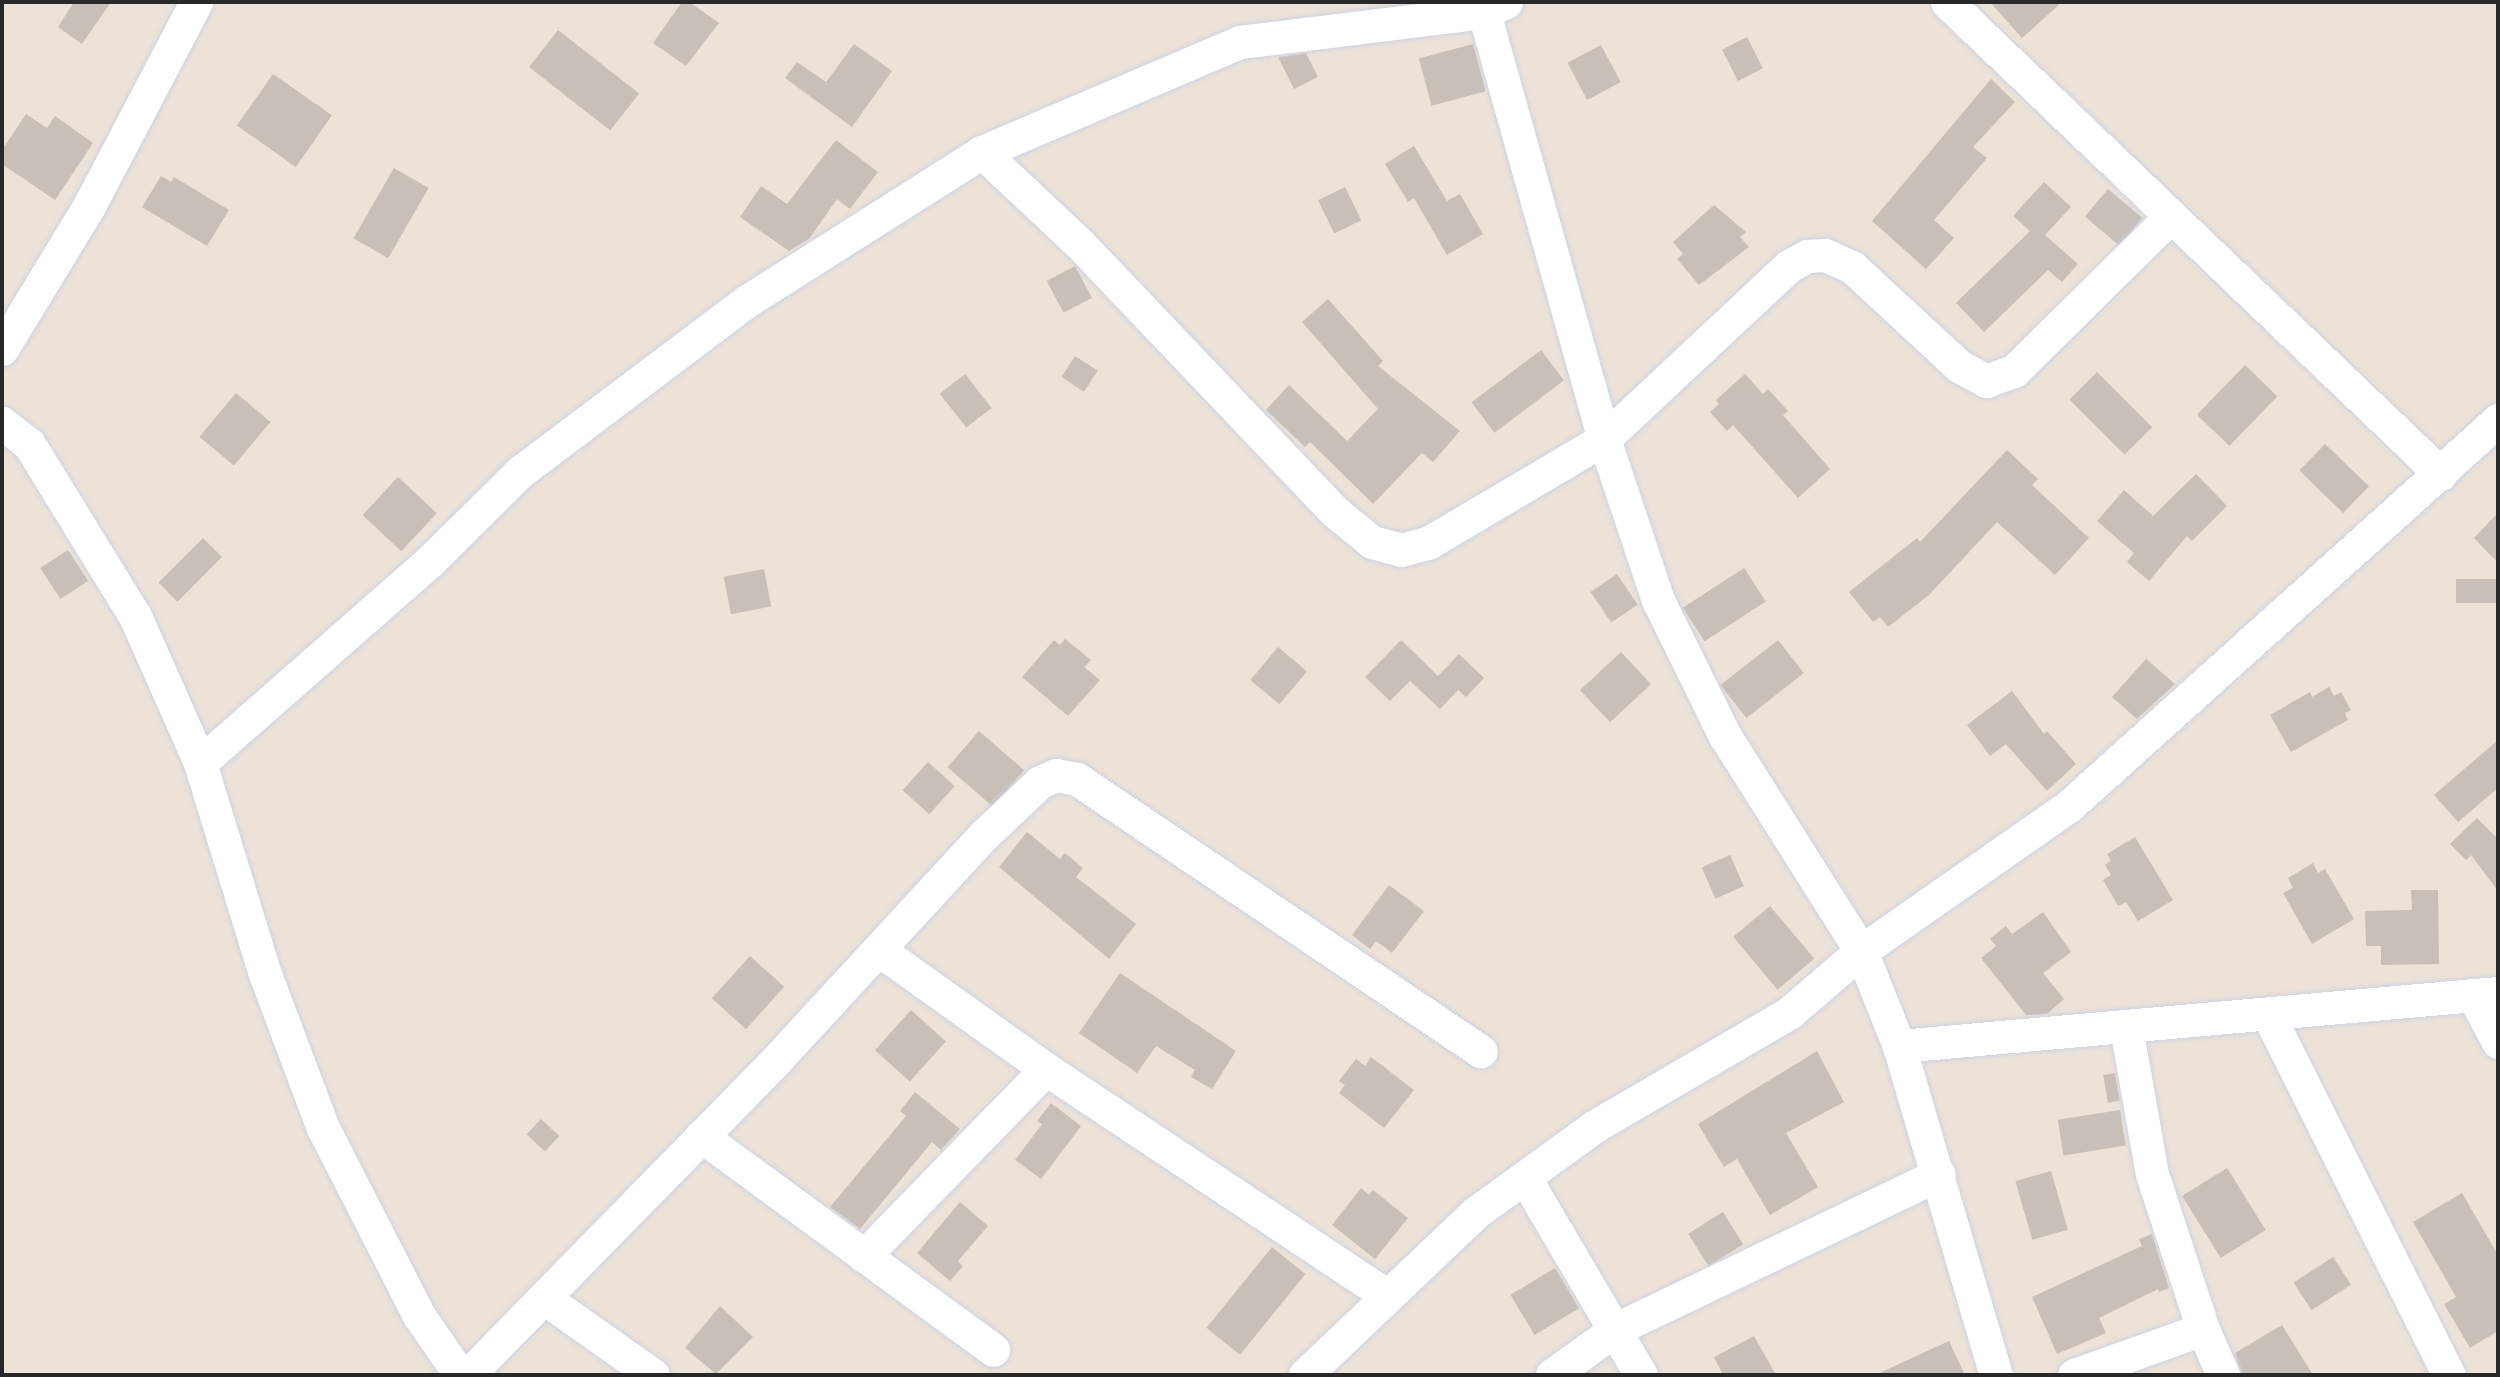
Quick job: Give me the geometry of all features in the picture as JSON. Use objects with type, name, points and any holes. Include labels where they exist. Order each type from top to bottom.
[{"type":"street","points":[[2,349],[89,206],[196,2]]},
{"type":"street","points":[[1947,2],[2169,218],[2441,474]]},
{"type":"street","points":[[200,763],[429,562],[520,472],[747,301],[982,152],[1240,42],[1358,14],[1490,5],[1604,439],[1658,600],[1725,736],[1861,951],[1899,1046],[1939,1174],[1996,1375]]},
{"type":"street","points":[[982,152],[1078,242],[1334,511],[1387,549],[1428,543],[1604,439],[1789,267],[1807,256],[1825,255],[1852,267],[1959,366],[1986,381],[2014,370],[2169,218]]},
{"type":"street","points":[[2,423],[29,443],[135,616],[200,763],[265,974],[323,1128],[418,1314],[460,1375]]},
{"type":"street","points":[[1305,1375],[1475,1213],[1595,1126],[1789,1013],[1861,951],[2070,805],[2441,474],[2496,434]]},
{"type":"street","points":[[468,1375],[879,950],[984,835],[1040,782],[1056,775],[1077,779],[1481,1051]]},
{"type":"street","points":[[879,950],[1046,1069],[1386,1295]]},
{"type":"street","points":[[1899,1046],[2486,994],[2498,1042]]},
{"type":"street","points":[[2267,1014],[2449,1375]]},
{"type":"street","points":[[2126,1027],[2152,1174],[2203,1329],[2223,1375]]},
{"type":"street","points":[[864,1255],[1046,1069]]},
{"type":"street","points":[[701,1136],[993,1350]]},
{"type":"street","points":[[1552,1375],[1616,1329],[1939,1174]]},
{"type":"street","points":[[1525,1178],[1641,1375]]},
{"type":"street","points":[[544,1298],[653,1375]]},
{"type":"street","points":[[2074,1375],[2203,1329]]},
{"type":"building","points":[[74,2],[111,2],[82,44],[58,27]]},
{"type":"building","points":[[682,2],[689,2],[719,23],[686,66],[653,43]]},
{"type":"building","points":[[1990,2],[2062,2],[2022,38]]},
{"type":"building","points":[[558,30],[639,93],[610,130],[529,67]]},
{"type":"building","points":[[1747,37],[1763,68],[1738,81],[1722,50]]},
{"type":"building","points":[[854,44],[892,71],[852,127],[785,78],[797,62],[826,82]]},
{"type":"building","points":[[1473,44],[1486,91],[1432,106],[1419,58]]},
{"type":"building","points":[[1601,45],[1621,82],[1587,100],[1567,63]]},
{"type":"building","points":[[1306,53],[1318,77],[1294,89],[1278,57]]},
{"type":"building","points":[[273,74],[332,115],[296,167],[237,126]]},
{"type":"building","points":[[1991,79],[2015,102],[1973,147],[1987,158],[1934,220],[1954,238],[1926,269],[1872,221]]},
{"type":"building","points":[[26,114],[47,128],[55,116],[93,143],[55,200],[2,164],[2,150]]},
{"type":"building","points":[[836,140],[878,172],[850,209],[837,199],[809,239],[789,251],[740,217],[761,186],[787,204]]},
{"type":"building","points":[[1414,146],[1447,201],[1460,194],[1483,234],[1447,255],[1414,198],[1408,202],[1385,164]]},
{"type":"building","points":[[394,168],[429,188],[388,258],[354,238]]},
{"type":"building","points":[[161,176],[171,182],[174,177],[229,210],[207,246],[142,207]]},
{"type":"building","points":[[2044,182],[2071,207],[2045,235],[2078,264],[2062,282],[2048,270],[1984,332],[1956,303],[2030,231],[2013,216]]},
{"type":"building","points":[[1345,187],[1361,220],[1334,233],[1318,200]]},
{"type":"building","points":[[2108,189],[2142,218],[2119,246],[2085,217]]},
{"type":"building","points":[[1714,205],[1746,232],[1740,237],[1749,247],[1699,285],[1677,259],[1683,254],[1673,242]]},
{"type":"building","points":[[1075,266],[1092,298],[1064,313],[1047,281]]},
{"type":"building","points":[[1328,299],[1383,361],[1378,366],[1460,431],[1433,462],[1422,453],[1373,504],[1310,442],[1305,447],[1266,410],[1289,385],[1347,441],[1378,409],[1302,322]]},
{"type":"building","points":[[1541,350],[1564,380],[1494,433],[1472,402]]},
{"type":"building","points":[[1075,356],[1098,371],[1084,392],[1061,377]]},
{"type":"building","points":[[2245,365],[2277,396],[2229,446],[2197,415]]},
{"type":"building","points":[[2097,372],[2152,427],[2125,455],[2069,400]]},
{"type":"building","points":[[965,374],[991,408],[966,428],[940,394]]},
{"type":"building","points":[[1745,374],[1763,394],[1768,389],[1788,411],[1783,415],[1830,469],[1798,498],[1733,425],[1727,431],[1710,412],[1719,404],[1716,400]]},
{"type":"building","points":[[236,393],[270,422],[234,466],[199,437]]},
{"type":"building","points":[[2325,444],[2369,486],[2343,513],[2299,471]]},
{"type":"building","points":[[2007,450],[2038,479],[2032,485],[2089,538],[2055,575],[1997,522],[1929,595],[1888,627],[1880,617],[1873,622],[1849,592],[1917,538],[1920,542]]},
{"type":"building","points":[[2196,474],[2227,506],[2192,541],[2187,536],[2149,581],[2127,562],[2134,553],[2097,521],[2124,490],[2153,516]]},
{"type":"building","points":[[398,477],[437,513],[401,551],[363,515]]},
{"type":"building","points":[[2498,513],[2498,563],[2474,538]]},
{"type":"building","points":[[203,538],[222,557],[178,602],[158,583]]},
{"type":"building","points":[[68,550],[88,581],[60,599],[40,568]]},
{"type":"building","points":[[1744,568],[1766,602],[1705,641],[1683,608]]},
{"type":"building","points":[[764,569],[771,606],[731,614],[724,577]]},
{"type":"building","points":[[1617,574],[1638,605],[1611,623],[1590,592]]},
{"type":"building","points":[[2456,579],[2498,579],[2498,603],[2456,603]]},
{"type":"building","points":[[1065,639],[1091,660],[1084,667],[1100,680],[1068,716],[1022,677],[1054,640],[1060,645]]},
{"type":"building","points":[[1401,640],[1438,676],[1459,654],[1484,678],[1466,697],[1458,690],[1440,709],[1410,681],[1390,701],[1365,677]]},
{"type":"building","points":[[1778,640],[1804,673],[1746,718],[1720,685]]},
{"type":"building","points":[[1278,647],[1307,671],[1279,704],[1250,680]]},
{"type":"building","points":[[1621,652],[1651,684],[1610,722],[1580,690]]},
{"type":"building","points":[[2146,659],[2175,684],[2137,719],[2112,697]]},
{"type":"building","points":[[2329,687],[2334,696],[2341,692],[2351,710],[2345,713],[2348,720],[2291,752],[2270,715],[2310,692],[2312,697]]},
{"type":"building","points":[[2012,691],[2044,734],[2047,731],[2076,764],[2047,791],[2006,744],[1990,756],[1967,725]]},
{"type":"building","points":[[979,731],[1024,770],[993,807],[948,767]]},
{"type":"building","points":[[2498,740],[2498,788],[2458,822],[2434,795]]},
{"type":"building","points":[[928,762],[955,786],[929,814],[903,790]]},
{"type":"building","points":[[2477,818],[2498,839],[2498,891],[2471,855],[2466,860],[2450,844]]},
{"type":"building","points":[[1027,832],[1060,859],[1065,853],[1083,868],[1076,877],[1136,924],[1109,959],[999,867]]},
{"type":"building","points":[[2135,837],[2173,900],[2138,921],[2126,902],[2118,906],[2103,880],[2111,875],[2105,865],[2111,861],[2107,854]]},
{"type":"building","points":[[1730,855],[1744,886],[1716,899],[1702,868]]},
{"type":"building","points":[[2313,863],[2318,873],[2325,869],[2354,919],[2312,944],[2283,893],[2293,888],[2288,878]]},
{"type":"building","points":[[1389,885],[1424,911],[1392,953],[1376,941],[1370,949],[1352,935]]},
{"type":"building","points":[[2411,890],[2438,890],[2439,964],[2381,965],[2381,946],[2366,946],[2365,911],[2412,910]]},
{"type":"building","points":[[1770,906],[1814,959],[1778,990],[1733,937]]},
{"type":"building","points":[[2043,912],[2071,952],[2043,973],[2064,999],[2047,1014],[2026,1015],[1981,958],[1996,946],[1990,939],[2006,926],[2012,934]]},
{"type":"building","points":[[750,956],[784,987],[746,1029],[712,998]]},
{"type":"building","points":[[1120,973],[1236,1051],[1212,1089],[1191,1077],[1195,1070],[1156,1046],[1137,1073],[1079,1033]]},
{"type":"building","points":[[911,1010],[946,1041],[910,1082],[875,1050]]},
{"type":"building","points":[[1817,1051],[1844,1102],[1786,1133],[1818,1187],[1770,1215],[1737,1159],[1724,1167],[1698,1124]]},
{"type":"building","points":[[1371,1057],[1414,1090],[1384,1128],[1339,1093],[1345,1085],[1339,1081],[1356,1059],[1365,1066]]},
{"type":"building","points":[[2115,1073],[2120,1101],[2108,1103],[2103,1075]]},
{"type":"building","points":[[915,1092],[960,1129],[941,1150],[932,1142],[860,1229],[830,1207],[906,1116],[900,1111]]},
{"type":"building","points":[[1051,1103],[1081,1126],[1041,1179],[1015,1160],[1042,1124],[1037,1121]]},
{"type":"building","points":[[2120,1110],[2126,1146],[2063,1155],[2058,1120]]},
{"type":"building","points":[[541,1119],[559,1136],[545,1151],[527,1134]]},
{"type":"building","points":[[2227,1168],[2266,1230],[2221,1258],[2182,1196]]},
{"type":"building","points":[[2051,1171],[2068,1230],[2032,1240],[2015,1181]]},
{"type":"building","points":[[1361,1188],[1369,1195],[1373,1190],[1408,1218],[1375,1259],[1332,1225]]},
{"type":"building","points":[[2462,1193],[2498,1255],[2498,1331],[2470,1348],[2444,1304],[2456,1297],[2413,1222]]},
{"type":"building","points":[[960,1202],[988,1226],[958,1261],[963,1266],[950,1281],[917,1253]]},
{"type":"building","points":[[1723,1212],[1743,1244],[1708,1266],[1688,1234]]},
{"type":"building","points":[[2152,1234],[2169,1288],[2159,1292],[2158,1289],[2099,1318],[2106,1333],[2057,1354],[2032,1297],[2142,1246],[2139,1239]]},
{"type":"building","points":[[1272,1247],[1305,1274],[1240,1355],[1207,1328]]},
{"type":"building","points":[[2333,1257],[2351,1285],[2312,1310],[2294,1283]]},
{"type":"building","points":[[1555,1268],[1579,1308],[1535,1335],[1510,1295]]},
{"type":"building","points":[[720,1306],[753,1337],[716,1374],[685,1348]]},
{"type":"building","points":[[2282,1325],[2313,1375],[2242,1375],[2235,1353]]},
{"type":"building","points":[[1754,1336],[1776,1375],[1723,1375],[1714,1357]]},
{"type":"building","points":[[1949,1341],[1965,1375],[1875,1375]]}]
